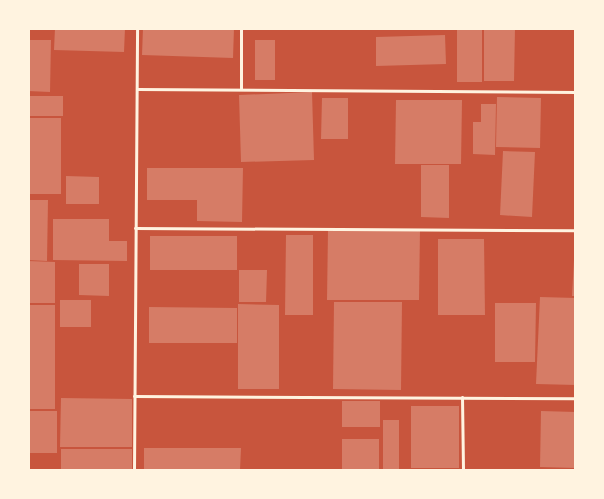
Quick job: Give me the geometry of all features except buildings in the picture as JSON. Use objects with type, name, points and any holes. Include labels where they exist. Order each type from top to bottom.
[{"type":"lane","points":[[134,471],[137,28]]},
{"type":"lane","points":[[241,28],[241,90]]},
{"type":"lane","points":[[137,89],[576,92]]},
{"type":"lane","points":[[135,228],[576,230]]},
{"type":"lane","points":[[134,396],[576,398]]},
{"type":"lane","points":[[462,397],[463,471]]}]
